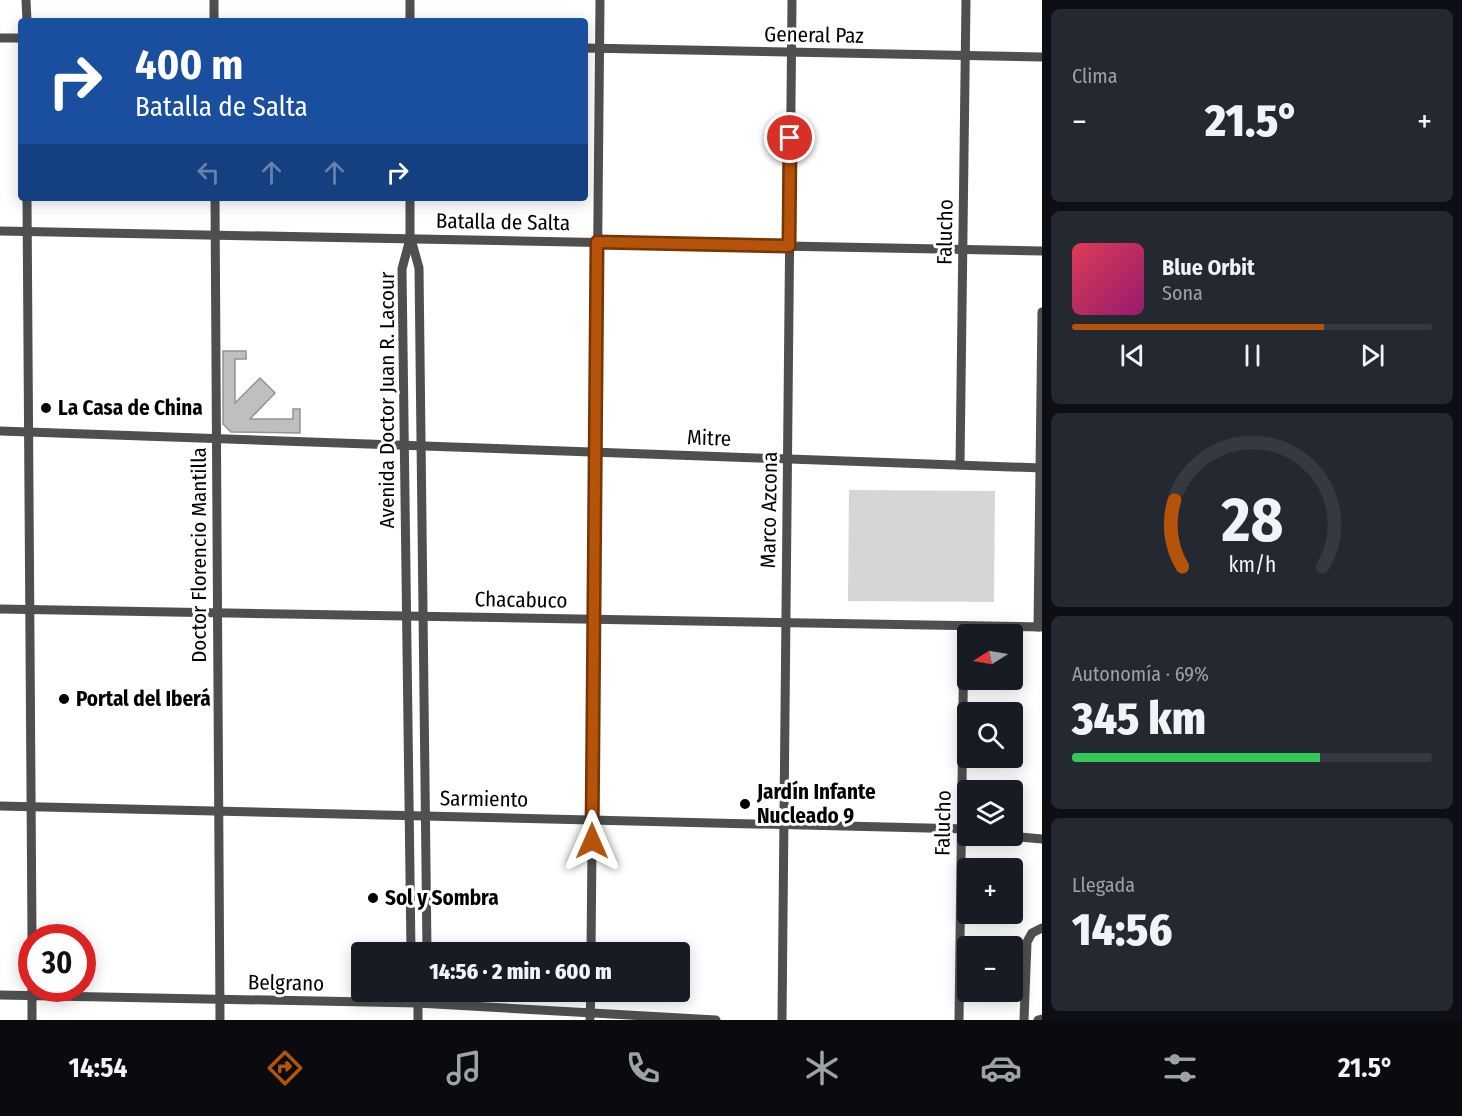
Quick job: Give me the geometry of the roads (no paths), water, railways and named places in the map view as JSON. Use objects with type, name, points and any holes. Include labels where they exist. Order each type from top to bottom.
[{"type":"street","points":[[26,0],[27,18]]},
{"type":"street","points":[[214,0],[214,18]]},
{"type":"street","points":[[410,0],[410,18]]},
{"type":"street","points":[[591,942],[600,0]]},
{"type":"street","name":"Marco Azcona","points":[[782,1020],[792,0]]},
{"type":"street","name":"Falucho","points":[[960,465],[966,0]]},
{"type":"street","points":[[0,38],[18,38]]},
{"type":"street","name":"General Paz","points":[[588,48],[1042,57]]},
{"type":"street","points":[[27,201],[32,924]]},
{"type":"street","name":"Doctor Florencio Mantilla","points":[[215,201],[220,1020]]},
{"type":"street","points":[[410,201],[410,239]]},
{"type":"street","name":"Batalla de Salta","points":[[0,231],[1042,251]]},
{"type":"street","name":"Avenida Doctor Juan R. Lacour","points":[[410,239],[419,268],[405,616],[411,942]]},
{"type":"street","name":"Avenida Doctor Juan R. Lacour","points":[[410,239],[402,269],[422,616],[427,942]]},
{"type":"street","points":[[1040,627],[1042,312]]},
{"type":"street","name":"Mitre","points":[[0,431],[1040,468]]},
{"type":"street","name":"Chacabuco","points":[[0,609],[957,626]]},
{"type":"street","name":"Chacabuco","points":[[1023,627],[1040,627]]},
{"type":"street","name":"Falucho","points":[[964,690],[964,780]]},
{"type":"street","name":"Sarmiento","points":[[0,806],[957,828]]},
{"type":"street","points":[[1023,837],[1042,839]]},
{"type":"street","name":"Falucho","points":[[959,1020],[964,846]]},
{"type":"street","points":[[1024,1020],[1027,942],[1032,933],[1042,928]]},
{"type":"street","name":"Belgrano","points":[[0,995],[18,993]]},
{"type":"street","name":"Belgrano","points":[[96,994],[418,1003],[590,1017],[716,1020]]},
{"type":"street","points":[[32,1002],[32,1020]]},
{"type":"street","points":[[590,1017],[591,1002]]},
{"type":"street","points":[[418,1003],[418,1020]]},
{"type":"place","name":"La Casa de China","points":[[46,408]]},
{"type":"place","name":"Portal del Iberá","points":[[64,699]]},
{"type":"place","name":"Jardín Infante Nucleado 9","points":[[745,804]]},
{"type":"place","name":"Sol y Sombra","points":[[373,898]]}]
